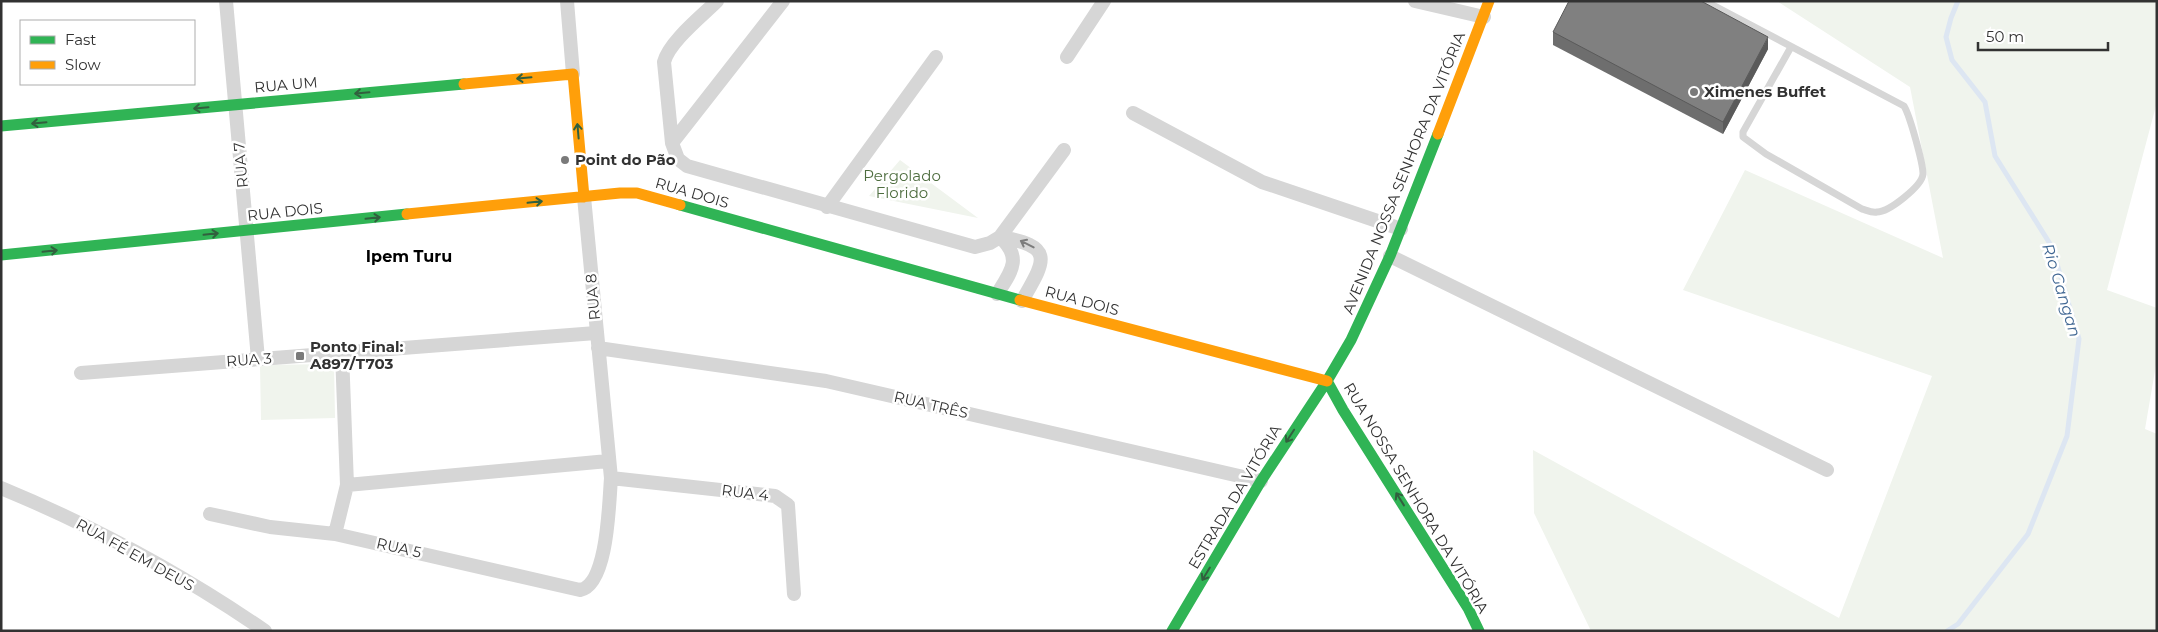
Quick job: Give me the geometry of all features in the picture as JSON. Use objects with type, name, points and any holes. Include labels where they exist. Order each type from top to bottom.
[{"type":"street","name":"RUA 7","points":[[226,1],[258,359]]},
{"type":"street","name":"RUA 8","points":[[567,1],[596,334],[611,478],[608,523],[601,560],[593,582],[587,589]]},
{"type":"street","points":[[718,1],[672,46],[664,62],[672,143],[678,159],[687,166],[968,246],[982,246],[1000,237],[1064,150]]},
{"type":"street","points":[[672,143],[783,1]]},
{"type":"street","points":[[1415,1],[1484,17]]},
{"type":"street","name":"AVENIDA NOSSA SENHORA DA VITÓRIA","points":[[1327,380],[1351,340],[1390,256],[1490,1]]},
{"type":"street","points":[[1067,57],[1100,3]]},
{"type":"street","points":[[826,206],[936,57]]},
{"type":"street","name":"RUA UM","points":[[1,126],[573,74]]},
{"type":"street","points":[[1133,113],[1262,182],[1400,229]]},
{"type":"street","name":"RUA DOIS","points":[[1,255],[637,193],[1022,301],[1327,380]]},
{"type":"street","points":[[997,294],[1009,275],[1013,261],[1011,248],[1000,237]]},
{"type":"street","points":[[1000,237],[1026,242],[1040,256],[1041,265],[1022,301]]},
{"type":"street","points":[[1390,256],[1827,470]]},
{"type":"street","name":"RUA 3","points":[[82,373],[596,334]]},
{"type":"street","name":"RUA TRÊS","points":[[598,348],[826,381],[1262,481]]},
{"type":"street","points":[[335,534],[347,485],[342,353]]},
{"type":"street","name":"ESTRADA DA VITÓRIA","points":[[1172,631],[1262,481],[1327,380]]},
{"type":"street","name":"RUA NOSSA SENHORA DA VITÓRIA","points":[[1327,380],[1343,410],[1468,608],[1479,631]]},
{"type":"street","points":[[1309,407],[1323,403],[1343,410]]},
{"type":"street","points":[[347,485],[608,461]]},
{"type":"street","name":"RUA 4","points":[[611,478],[775,496],[784,501],[788,505],[794,594]]},
{"type":"street","name":"RUA FÉ EM DEUS","points":[[1,488],[34,501],[168,570],[265,631]]},
{"type":"street","name":"RUA 5","points":[[210,514],[270,527],[335,534],[580,590],[587,589]]},
{"type":"lane","points":[[1705,1],[1792,47],[1906,109],[1922,164],[1923,175],[1919,183],[1891,208],[1877,212],[1862,209],[1766,154],[1743,137],[1743,132],[1792,47]]},
{"type":"green space","points":[[1777,1],[2157,1],[2157,102],[2107,290],[2157,308],[2157,359],[2145,429],[2157,434],[2157,631],[1591,631],[1534,513],[1533,450],[1839,618],[1932,376],[1683,290],[1745,170],[1943,258],[1910,87]]},
{"type":"green space","name":"Pergolado Florido","points":[[900,160],[978,218],[869,196]]},
{"type":"green space","points":[[334,364],[335,418],[261,420],[260,365]]},
{"type":"building","name":"Ximenes Buffet","points":[[1569,1],[1701,1],[1768,37],[1723,122],[1553,32]]},
{"type":"waterway","name":"Rio Gangan","points":[[1947,631],[1958,624],[2028,534],[2067,436],[2079,339],[2052,247],[1995,156],[1985,102],[1952,60],[1946,37],[1958,1]]},
{"type":"traffic: fast","points":[[1,126],[464,84]]},
{"type":"traffic: fast","points":[[1172,631],[1261,481],[1327,381],[1351,340],[1390,256],[1438,134]]},
{"type":"traffic: fast","points":[[680,205],[1020,300]]},
{"type":"traffic: fast","points":[[1,255],[407,214]]},
{"type":"traffic: fast","points":[[1327,381],[1343,410],[1468,608],[1479,631]]},
{"type":"traffic: slow","points":[[1438,134],[1489,1]]},
{"type":"traffic: slow","points":[[464,84],[573,74],[584,197]]},
{"type":"traffic: slow","points":[[407,214],[620,193],[637,193],[680,205]]},
{"type":"traffic: slow","points":[[1020,300],[1327,381]]},
{"type":"place","name":"Ximenes Buffet","points":[[1694,92]]},
{"type":"place","name":"Point do Pão","points":[[565,160]]},
{"type":"place","name":"Ponto Final: A897/T703","points":[[300,356]]},
{"type":"district","name":"Ipem Turu","points":[[409,256]]}]
